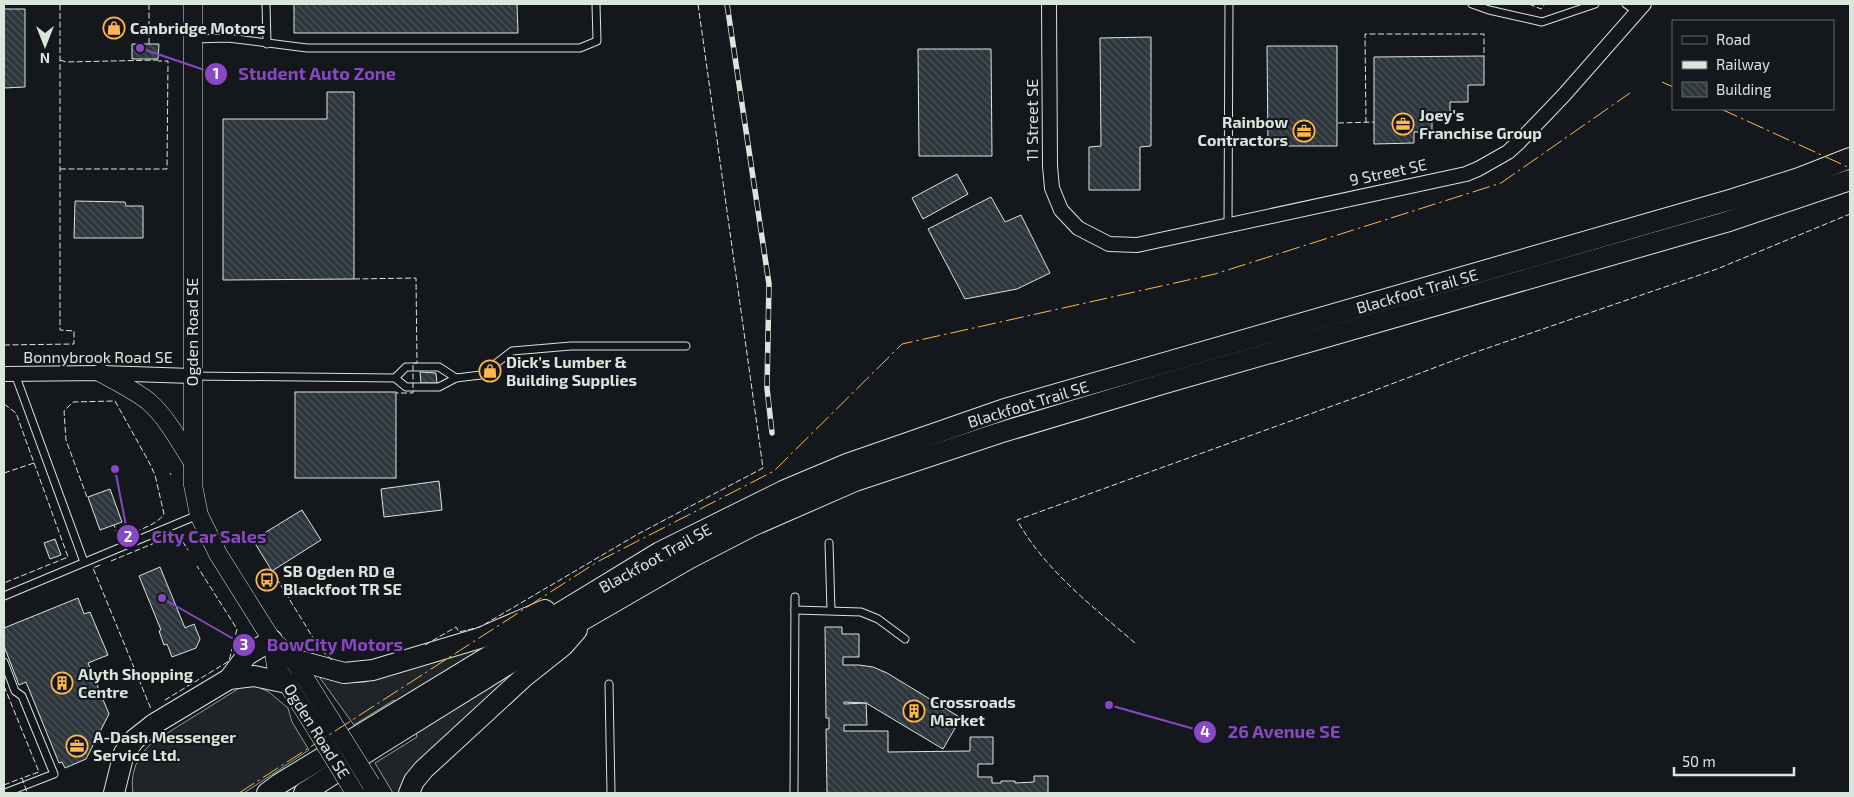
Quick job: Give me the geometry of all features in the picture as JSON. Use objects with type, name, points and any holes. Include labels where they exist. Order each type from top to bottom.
[{"type":"main road","name":"Blackfoot Trail SE","points":[[304,793],[436,709],[586,607],[660,552],[783,491],[847,464],[1008,408],[1734,199],[1799,178],[1850,158]]},
{"type":"main road","name":"Blackfoot Trail SE","points":[[267,793],[586,607],[690,558],[752,526],[864,478],[999,433],[1162,384],[1726,222],[1850,180]]},
{"type":"main road","points":[[293,659],[344,673],[373,670],[480,638],[536,613],[586,607]]},
{"type":"main road","points":[[408,793],[414,781],[424,769],[524,677],[563,646],[586,607]]},
{"type":"main road","points":[[118,788],[124,753],[135,739],[154,724],[229,679],[247,656],[272,640]]},
{"type":"main road","points":[[229,679],[254,676],[287,683]]},
{"type":"street","name":"Ogden Road SE","points":[[193,4],[192,484],[199,515],[218,554],[272,640],[293,659],[374,788]]},
{"type":"street","name":"11 Street SE","points":[[1049,4],[1050,166],[1052,188],[1061,210],[1078,228]]},
{"type":"street","name":"9 Street SE","points":[[1078,228],[1109,244],[1137,245],[1466,174],[1508,152],[1519,142],[1564,95],[1636,7]]},
{"type":"street","name":"Bonnybrook Road SE","points":[[9,374],[192,376]]},
{"type":"street","points":[[101,374],[150,402],[169,426],[192,461]]},
{"type":"street","name":"Ogden Road SE","points":[[272,640],[276,666],[355,793]]},
{"type":"lane","points":[[266,4],[267,44]]},
{"type":"lane","points":[[193,39],[228,38],[307,48],[580,48],[597,41],[596,4]]},
{"type":"lane","points":[[1228,225],[1229,4]]},
{"type":"lane","points":[[1472,4],[1489,10],[1542,22],[1595,4]]},
{"type":"lane","points":[[192,376],[395,378],[406,386],[439,387],[456,378],[481,374],[512,351],[571,346],[686,346]]},
{"type":"lane","points":[[395,378],[406,367],[439,367],[456,378]]},
{"type":"lane","points":[[9,374],[84,562]]},
{"type":"lane","points":[[4,596],[199,515]]},
{"type":"lane","points":[[829,543],[831,610]]},
{"type":"lane","points":[[794,793],[795,597]]},
{"type":"lane","points":[[795,610],[861,612],[878,619],[905,639]]},
{"type":"lane","points":[[4,662],[15,691],[22,696],[54,774],[4,793]]},
{"type":"lane","points":[[609,684],[611,793]]},
{"type":"shaded area","points":[[498,639],[397,703],[394,700],[354,725],[320,678],[341,683],[365,682]]},
{"type":"shaded area","points":[[515,671],[517,673],[400,793],[393,793],[375,763],[417,737],[416,732]]},
{"type":"shaded area","points":[[257,685],[269,692],[288,708],[292,722],[309,750],[244,793],[133,793],[134,771],[147,747],[241,687]]},
{"type":"building","points":[[294,4],[517,4],[518,33],[294,33]]},
{"type":"building","points":[[4,9],[25,9],[25,87],[4,88]]},
{"type":"building","points":[[1151,37],[1151,146],[1140,147],[1140,190],[1089,190],[1089,147],[1101,146],[1100,38]]},
{"type":"building","points":[[132,44],[159,44],[158,59],[132,59]]},
{"type":"building","points":[[1267,46],[1337,46],[1337,146],[1268,146]]},
{"type":"building","points":[[918,49],[991,49],[992,156],[919,156]]},
{"type":"building","points":[[1484,56],[1484,85],[1468,85],[1468,102],[1450,102],[1450,117],[1432,117],[1432,132],[1414,132],[1414,143],[1374,144],[1374,57]]},
{"type":"building","points":[[327,92],[354,92],[354,279],[223,280],[223,119],[327,119]]},
{"type":"building","points":[[957,174],[968,194],[923,219],[912,198]]},
{"type":"building","points":[[991,197],[1005,222],[1021,215],[1050,273],[1017,289],[965,299],[928,229]]},
{"type":"building","points":[[75,201],[125,202],[126,206],[143,206],[143,238],[74,238]]},
{"type":"building","points":[[420,372],[436,373],[437,383],[421,383]]},
{"type":"building","points":[[295,392],[396,392],[396,478],[295,478]]},
{"type":"building","points":[[439,481],[442,510],[384,517],[381,489]]},
{"type":"building","points":[[110,489],[122,522],[100,530],[88,497]]},
{"type":"building","points":[[302,510],[321,540],[272,571],[253,540]]},
{"type":"building","points":[[55,539],[61,555],[50,559],[44,543]]},
{"type":"building","points":[[160,567],[185,628],[194,624],[200,639],[196,648],[172,657],[167,644],[164,645],[159,631],[161,630],[139,576]]},
{"type":"building","name":"Alyth Shopping Centre","points":[[78,598],[84,614],[90,612],[108,655],[88,663],[109,714],[86,759],[65,768],[62,762],[59,763],[26,682],[19,685],[4,646],[4,628]]},
{"type":"building","name":"Crossroads Market","points":[[825,627],[842,627],[842,634],[859,634],[859,657],[843,657],[843,665],[873,667],[887,673],[961,718],[943,749],[866,703],[867,725],[844,725],[844,731],[888,731],[888,752],[970,751],[970,737],[993,737],[993,764],[978,764],[978,777],[992,777],[992,783],[1015,781],[1015,783],[1034,782],[1034,776],[1048,776],[1048,793],[827,793],[826,729],[829,729],[829,718],[826,718]],"holes":[[[844,702],[866,703],[844,704]]]},
{"type":"railway","points":[[727,4],[769,284],[767,388],[772,433]]},
{"type":"fence","points":[[4,345],[74,344],[74,331],[60,330],[60,4]]},
{"type":"fence","points":[[149,4],[149,44]]},
{"type":"fence","points":[[425,645],[456,627],[459,632],[480,627],[638,534],[763,468],[698,4]]},
{"type":"fence","points":[[1529,4],[1541,9],[1545,4]]},
{"type":"fence","points":[[1366,123],[1365,34],[1484,34],[1484,56]]},
{"type":"fence","points":[[60,60],[66,62],[158,60]]},
{"type":"fence","points":[[60,169],[167,169],[168,61],[158,61]]},
{"type":"fence","points":[[1338,123],[1374,122]]},
{"type":"fence","points":[[1135,643],[1086,601],[1055,571],[1028,538],[1017,520],[1476,352],[1717,269],[1850,214]]},
{"type":"fence","points":[[354,279],[416,278],[417,363],[413,363],[413,393],[396,393]]},
{"type":"fence","points":[[87,497],[66,440],[64,411],[73,402],[115,401],[155,475],[164,514],[156,522],[119,538],[114,525]]},
{"type":"fence","points":[[4,404],[16,413],[68,557],[4,583]]},
{"type":"fence","points":[[4,473],[34,463]]},
{"type":"fence","points":[[178,534],[188,550]]},
{"type":"fence","points":[[111,561],[174,535]]},
{"type":"fence","points":[[100,565],[93,568],[151,709]]},
{"type":"fence","points":[[165,700],[229,661],[237,629],[197,566]]},
{"type":"fence","points":[[272,571],[320,649],[333,661]]},
{"type":"fence","points":[[4,686],[39,772],[22,778],[27,792]]},
{"type":"fence","points":[[4,785],[22,778]]},
{"type":"power","points":[[1662,82],[1672,87]]},
{"type":"power","points":[[239,793],[597,562],[774,471],[902,344],[1215,274],[1501,183],[1630,93]]},
{"type":"power","points":[[1723,110],[1850,168]]},
{"type":"place","name":"Canbridge Motors","points":[[114,28]]},
{"type":"place","name":"Student Auto Zone","points":[[140,48]]},
{"type":"place","name":"Joey's Franchise Group","points":[[1403,124]]},
{"type":"place","name":"Rainbow Contractors","points":[[1304,131]]},
{"type":"place","name":"Dick's Lumber & Building Supplies","points":[[490,371]]},
{"type":"place","name":"City Car Sales","points":[[115,469]]},
{"type":"place","name":"SB Ogden RD @ Blackfoot TR SE","points":[[267,580]]},
{"type":"place","name":"BowCity Motors","points":[[162,598]]},
{"type":"place","name":"Alyth Shopping Centre","points":[[62,683]]},
{"type":"place","name":"26 Avenue SE","points":[[1109,705]]},
{"type":"place","name":"Crossroads Market","points":[[914,711]]},
{"type":"place","name":"A-Dash Messenger Service Ltd.","points":[[77,746]]}]
